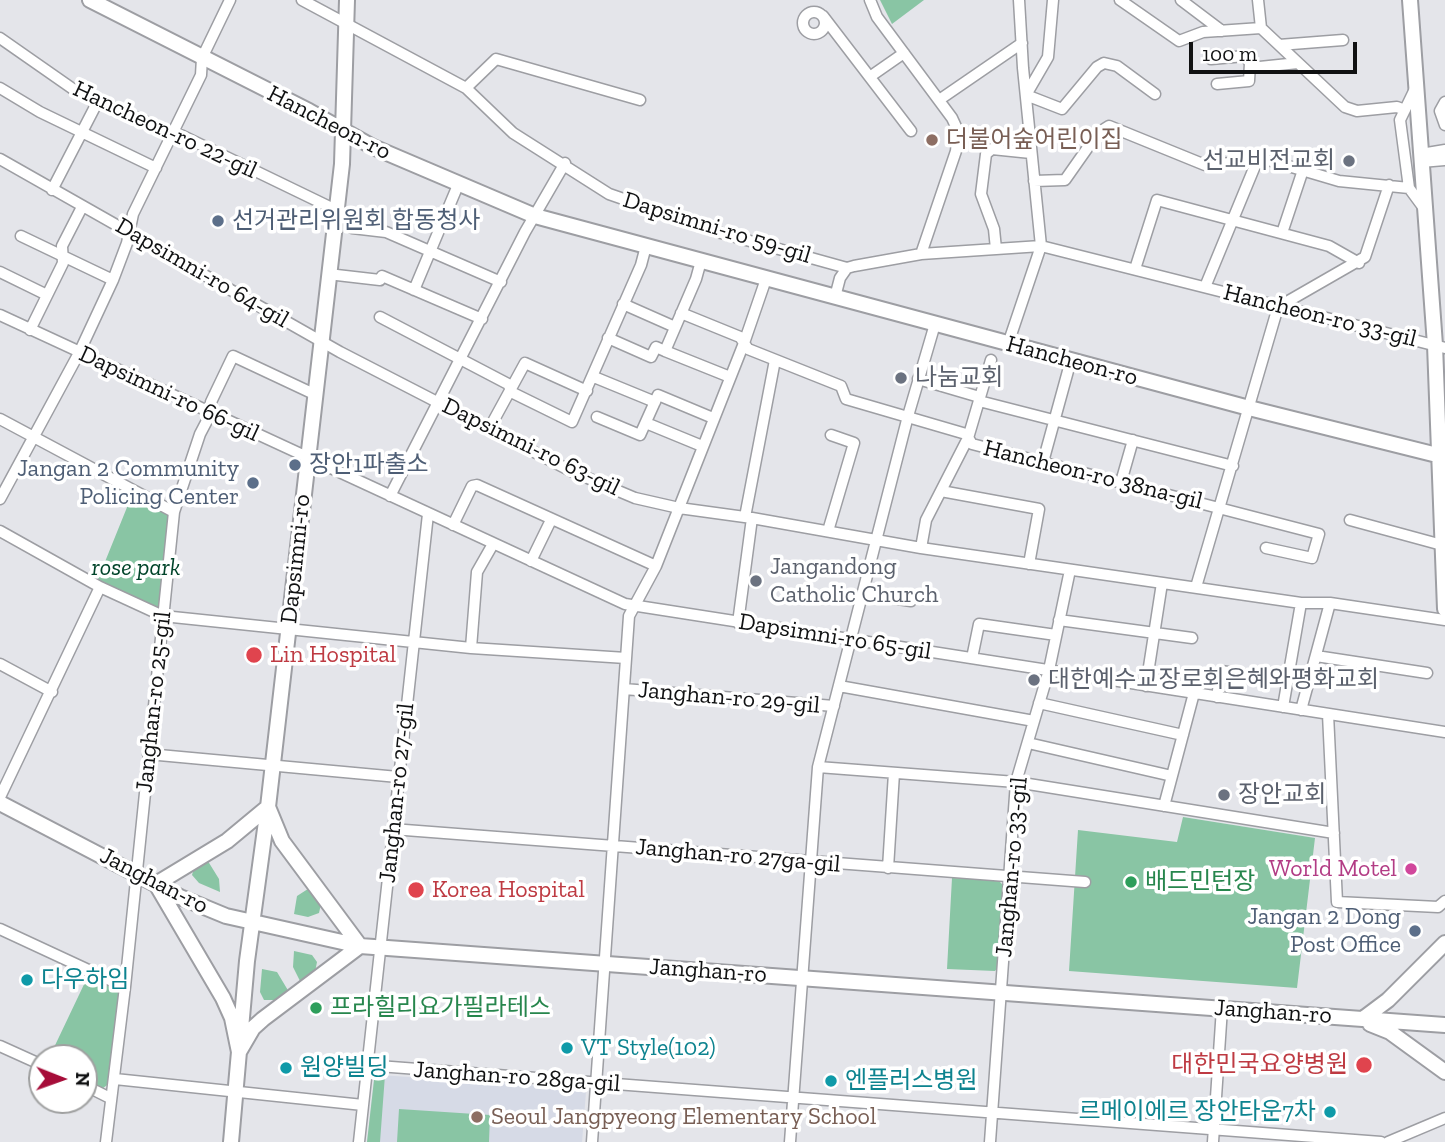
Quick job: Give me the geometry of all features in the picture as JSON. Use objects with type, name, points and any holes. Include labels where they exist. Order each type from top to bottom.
[{"type":"main road","name":"Hancheon-ro","points":[[90,0],[373,147],[535,216],[1249,408],[1442,457]]},
{"type":"main road","name":"Dapsimni-ro","points":[[231,1142],[253,923],[336,210],[343,130],[347,0]]},
{"type":"main road","points":[[1410,0],[1419,82],[1423,207],[1438,296],[1445,609]]},
{"type":"main road","name":"Janghan-ro","points":[[0,803],[156,884],[226,916],[360,946],[1445,1025]]},
{"type":"main road","points":[[268,807],[282,841],[360,946],[263,1019],[253,1028],[239,1052],[232,1018],[223,998],[156,884],[227,841],[268,807]]},
{"type":"main road","points":[[1360,1018],[1388,1000],[1445,943]]},
{"type":"main road","points":[[1360,1018],[1390,1032],[1445,1072]]},
{"type":"street","points":[[0,499],[5,479],[34,437],[79,353],[113,280],[133,214],[201,75],[202,58],[230,0]]},
{"type":"street","name":"Dapsimni-ro 59-gil","points":[[302,0],[346,21],[466,88],[513,133],[565,163],[609,194],[666,215],[848,268]]},
{"type":"street","points":[[870,0],[877,17],[953,118],[958,134],[956,150],[921,254]]},
{"type":"street","points":[[1009,344],[1041,246],[1019,0]]},
{"type":"street","points":[[1026,96],[1048,60],[1053,0]]},
{"type":"street","points":[[1120,0],[1180,41],[1203,33],[1261,28]]},
{"type":"street","points":[[1181,0],[1222,31]]},
{"type":"street","points":[[1258,0],[1261,28],[1351,110],[1397,107],[1405,110]]},
{"type":"street","points":[[823,16],[912,131]]},
{"type":"street","name":"Hancheon-ro 22-gil","points":[[0,38],[43,71],[98,101],[174,133],[336,210]]},
{"type":"street","points":[[1279,45],[1343,40]]},
{"type":"street","points":[[939,100],[1021,43]]},
{"type":"street","points":[[871,76],[904,53]]},
{"type":"street","points":[[1211,59],[1245,56],[1250,68],[1249,81],[1217,84]]},
{"type":"street","points":[[466,88],[496,59],[640,100]]},
{"type":"street","points":[[1026,96],[1062,109],[1097,66],[1104,63],[1117,66],[1155,94]]},
{"type":"street","points":[[1250,68],[1298,63]]},
{"type":"street","points":[[1419,82],[1400,120],[1409,188],[1423,207]]},
{"type":"street","points":[[0,88],[83,134],[156,168]]},
{"type":"street","points":[[52,190],[98,101]]},
{"type":"street","points":[[1445,102],[1440,111],[1445,125]]},
{"type":"street","points":[[1034,181],[1063,181],[1098,133],[1109,126],[1205,165],[1274,160],[1339,181],[1409,188]]},
{"type":"street","points":[[996,249],[994,229],[982,194],[988,150],[1031,153]]},
{"type":"street","points":[[1421,158],[1445,150]]},
{"type":"street","points":[[1421,158],[1445,160]]},
{"type":"street","name":"Dapsimni-ro 64-gil","points":[[0,159],[129,230],[321,342]]},
{"type":"street","name":"Hancheon-ro 33-gil","points":[[1205,287],[1257,161]]},
{"type":"street","points":[[390,496],[565,163]]},
{"type":"street","points":[[1282,233],[1303,170]]},
{"type":"street","points":[[414,290],[458,185]]},
{"type":"street","points":[[1196,587],[1201,561],[1209,549],[1279,307],[1359,263],[1365,257],[1389,185]]},
{"type":"street","points":[[1135,269],[1157,200],[1329,246],[1359,263]]},
{"type":"street","points":[[30,330],[63,263],[62,246],[82,206]]},
{"type":"street","points":[[352,229],[386,232],[501,282]]},
{"type":"street","points":[[21,236],[113,280]]},
{"type":"street","points":[[380,317],[508,384],[513,393],[572,422],[594,377],[646,246]]},
{"type":"street","name":"Hancheon-ro 33-gil","points":[[848,268],[921,254],[1041,246],[1440,347]]},
{"type":"street","points":[[665,351],[701,261]]},
{"type":"street","points":[[835,297],[840,278],[848,268]]},
{"type":"street","points":[[0,272],[47,295]]},
{"type":"street","points":[[328,274],[380,280],[382,276],[482,319]]},
{"type":"street","name":"Janghan-ro 29-gil","points":[[592,1142],[629,616],[656,566],[744,343],[766,279]]},
{"type":"street","points":[[623,304],[675,327]]},
{"type":"street","points":[[681,313],[740,337],[748,349],[775,360],[749,517],[738,623]]},
{"type":"street","name":"Dapsimni-ro 66-gil","points":[[0,315],[307,458]]},
{"type":"street","points":[[790,1142],[808,862],[818,767],[908,416],[935,324]]},
{"type":"street","points":[[608,338],[651,357],[656,347],[730,377]]},
{"type":"street","name":"Dapsimni-ro 63-gil","points":[[321,342],[612,489],[679,508],[1070,570],[1301,603],[1329,603],[1445,620]]},
{"type":"street","points":[[211,413],[211,402],[233,356],[314,394]]},
{"type":"street","name":"Hancheon-ro 38na-gil","points":[[775,360],[841,386],[846,399],[966,434],[972,444],[1319,534],[1312,558],[1266,548]]},
{"type":"street","points":[[921,548],[926,520],[968,438],[991,360]]},
{"type":"street","points":[[1043,462],[1070,360]]},
{"type":"street","points":[[489,429],[525,363],[587,391]]},
{"type":"street","points":[[594,377],[713,418]]},
{"type":"street","points":[[918,379],[1055,421],[1233,466]]},
{"type":"street","points":[[597,417],[640,435],[657,399]]},
{"type":"street","name":"Janghan-ro 25-gil","points":[[106,1142],[125,987],[174,512],[200,434],[211,413]]},
{"type":"street","points":[[0,419],[174,512]]},
{"type":"street","points":[[646,423],[702,446]]},
{"type":"street","points":[[828,531],[853,443],[831,435]]},
{"type":"street","points":[[1121,482],[1133,440]]},
{"type":"street","name":"Dapsimni-ro 65-gil","points":[[307,458],[634,607],[1445,732]]},
{"type":"street","points":[[453,525],[472,486],[477,485],[656,566]]},
{"type":"street","points":[[941,491],[1039,509],[1029,564]]},
{"type":"street","name":"Janghan-ro 27-gil","points":[[359,1142],[365,1065],[428,514]]},
{"type":"street","points":[[531,561],[551,520]]},
{"type":"street","points":[[1350,520],[1442,545]]},
{"type":"street","points":[[0,531],[100,587],[163,616],[471,648],[626,659]]},
{"type":"street","points":[[471,648],[477,572],[493,544]]},
{"type":"street","name":"Janghan-ro 33-gil","points":[[990,1142],[1016,782],[1049,670],[1070,570]]},
{"type":"street","points":[[1146,686],[1162,583]]},
{"type":"street","points":[[0,797],[100,587]]},
{"type":"street","points":[[864,594],[911,601]]},
{"type":"street","points":[[1283,707],[1301,603]]},
{"type":"street","points":[[1301,710],[1329,603]]},
{"type":"street","points":[[1059,620],[1192,638]]},
{"type":"street","points":[[972,658],[979,624],[1056,635]]},
{"type":"street","points":[[1316,656],[1427,673]]},
{"type":"street","points":[[0,664],[52,692]]},
{"type":"street","points":[[1217,697],[1222,671],[1288,681]]},
{"type":"street","points":[[839,686],[1034,721]]},
{"type":"street","name":"Janghan-ro 29-gil","points":[[624,689],[834,706]]},
{"type":"street","points":[[1164,806],[1194,693]]},
{"type":"street","points":[[1040,703],[1183,735]]},
{"type":"street","points":[[1328,714],[1337,902],[1438,906],[1445,901]]},
{"type":"street","name":"Janghan-ro 33-gil","points":[[1028,743],[1172,776]]},
{"type":"street","points":[[148,754],[398,777]]},
{"type":"street","points":[[818,767],[1016,782],[1334,833]]},
{"type":"street","points":[[888,868],[894,773]]},
{"type":"street","name":"Janghan-ro 27ga-gil","points":[[392,829],[1084,882]]},
{"type":"street","points":[[0,929],[125,987]]},
{"type":"street","points":[[1213,1142],[1222,1008]]},
{"type":"street","points":[[0,1046],[28,1059]]},
{"type":"street","name":"Janghan-ro 28ga-gil","points":[[365,1065],[1381,1142]]},
{"type":"street","points":[[115,1079],[363,1105]]},
{"type":"street","points":[[98,1092],[110,1098]]},
{"type":"street","points":[[1388,1142],[1445,1118]]},
{"type":"shaded area","name":"Seoul Jangpyeong Elementary School","points":[[380,1075],[583,1089],[586,1092],[582,1142],[367,1142],[374,1080]]},
{"type":"green space","points":[[880,0],[924,0],[892,24]]},
{"type":"green space","name":"rose park","points":[[134,490],[174,512],[163,616],[96,584]]},
{"type":"green space","points":[[1183,817],[1315,838],[1297,988],[1069,971],[1078,830],[1177,842]]},
{"type":"green space","points":[[206,858],[219,879],[220,892],[199,883],[192,875],[195,865]]},
{"type":"green space","points":[[952,878],[998,880],[1004,886],[999,966],[995,971],[947,969]]},
{"type":"green space","points":[[311,887],[321,904],[319,913],[308,917],[294,914],[297,896]]},
{"type":"green space","points":[[294,951],[312,955],[317,962],[315,972],[301,983],[293,967]]},
{"type":"green space","points":[[262,969],[277,972],[289,992],[279,1000],[264,1000],[260,992]]},
{"type":"green space","points":[[88,976],[120,992],[110,1083],[98,1091],[98,1044],[56,1044]]},
{"type":"green space","points":[[385,1075],[380,1142],[367,1142],[374,1080],[376,1076]]},
{"type":"green space","points":[[399,1109],[490,1115],[489,1142],[397,1142]]},
{"type":"place","name":"더불어숲어린이집","points":[[932,140]]},
{"type":"place","name":"선교비전교회","points":[[1349,161]]},
{"type":"place","name":"선거관리위원회 합동청사","points":[[218,221]]},
{"type":"place","name":"나눔교회","points":[[901,378]]},
{"type":"place","name":"장안1파출소","points":[[295,465]]},
{"type":"place","name":"Jangan 2 Community Policing Center","points":[[253,483]]},
{"type":"place","name":"Jangandong Catholic Church","points":[[756,581]]},
{"type":"place","name":"Lin Hospital","points":[[254,655]]},
{"type":"place","name":"대한예수교장로회은혜와평화교회","points":[[1034,680]]},
{"type":"place","name":"장안교회","points":[[1224,795]]},
{"type":"place","name":"World Motel","points":[[1411,869]]},
{"type":"place","name":"배드민턴장","points":[[1131,882]]},
{"type":"place","name":"Korea Hospital","points":[[416,890]]},
{"type":"place","name":"Jangan 2 Dong Post Office","points":[[1415,931]]},
{"type":"place","name":"다우하임","points":[[27,980]]},
{"type":"place","name":"프라힐리요가필라테스","points":[[316,1008]]},
{"type":"place","name":"VT Style(102)","points":[[567,1048]]},
{"type":"place","name":"대한민국요양병원","points":[[1364,1065]]},
{"type":"place","name":"원양빌딩","points":[[286,1068]]},
{"type":"place","name":"엔플러스병원","points":[[831,1081]]},
{"type":"place","name":"르메이에르 장안타운7차","points":[[1330,1112]]},
{"type":"place","name":"Seoul Jangpyeong Elementary School","points":[[477,1117]]}]
